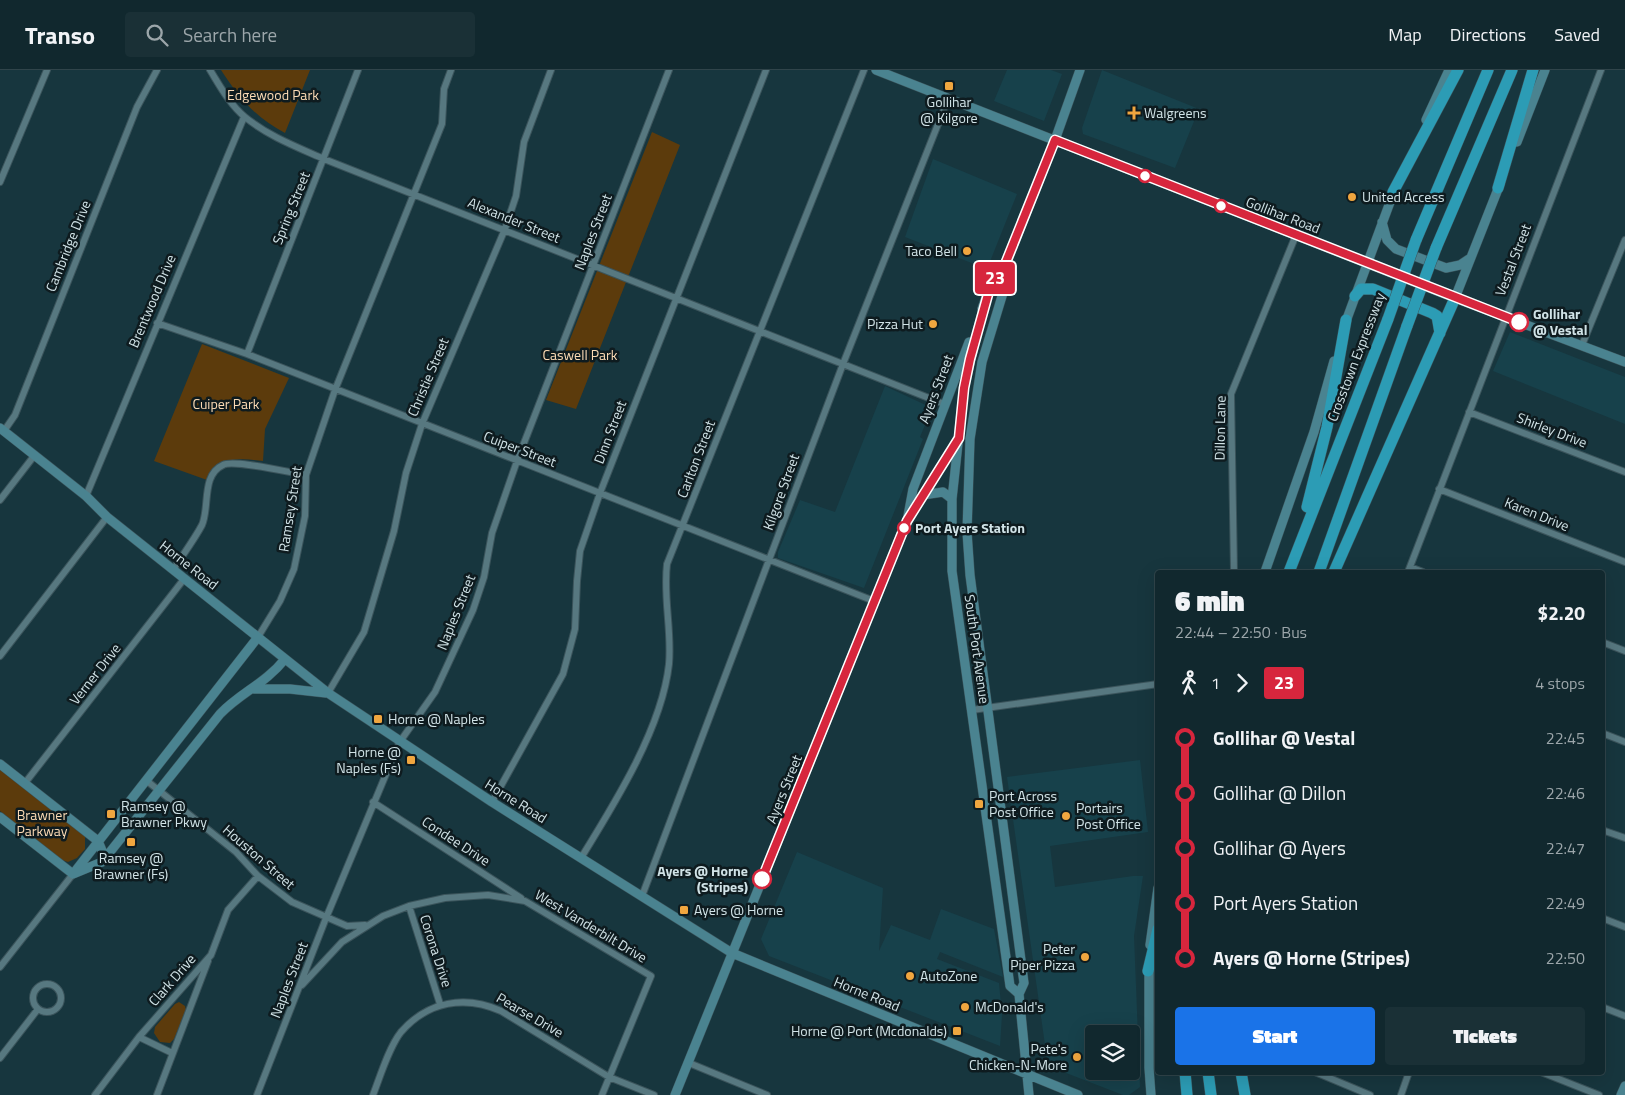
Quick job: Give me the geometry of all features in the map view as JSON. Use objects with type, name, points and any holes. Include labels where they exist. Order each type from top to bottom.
[{"type":"highway","points":[[1393,192],[1458,70]]},
{"type":"highway","name":"Crosstown Expressway","points":[[1290,570],[1388,319],[1416,240],[1488,70]]},
{"type":"highway","points":[[1320,570],[1436,248],[1512,70]]},
{"type":"highway","points":[[1498,188],[1533,70]]},
{"type":"highway","points":[[1355,296],[1361,289],[1373,289],[1432,313],[1436,316],[1440,333]]},
{"type":"highway","points":[[1335,570],[1455,298]]},
{"type":"highway","points":[[1297,549],[1327,427],[1346,320]]},
{"type":"highway","points":[[1148,971],[1155,942]]},
{"type":"highway","points":[[1242,1075],[1245,1095]]},
{"type":"highway","points":[[1185,1076],[1187,1095]]},
{"type":"highway","points":[[1208,1078],[1211,1095]]},
{"type":"main road","name":"Gollihar Road","points":[[876,70],[1455,298],[1625,362]]},
{"type":"main road","name":"Ayers Street","points":[[907,521],[913,489],[944,404],[984,305],[992,280],[1002,272],[1055,140],[1080,70]]},
{"type":"main road","name":"Crosstown Expressway","points":[[1266,570],[1314,432],[1346,320],[1366,262],[1393,192],[1449,70]]},
{"type":"main road","points":[[1455,298],[1545,70]]},
{"type":"main road","points":[[1382,222],[1387,240],[1396,248],[1446,268],[1460,265],[1470,258]]},
{"type":"main road","name":"Ayers Street","points":[[970,439],[982,362],[1006,283],[1002,272]]},
{"type":"main road","name":"South Port Avenue","points":[[984,305],[964,388],[952,499],[952,571],[1010,986],[1019,994]]},
{"type":"main road","name":"Horne Road","points":[[2,430],[86,496],[107,518],[328,694],[492,802],[732,954],[1078,1095]]},
{"type":"main road","name":"Ayers Street","points":[[675,1095],[907,521],[959,438]]},
{"type":"main road","name":"South Port Avenue","points":[[970,439],[967,494],[968,549],[1024,983],[1019,994],[1030,1095]]},
{"type":"main road","points":[[923,496],[943,492],[952,499]]},
{"type":"main road","name":"Ramsey Street","points":[[73,874],[258,637]]},
{"type":"main road","name":"Ramsey Street","points":[[73,874],[102,862],[220,714],[237,699],[254,690],[285,659]]},
{"type":"main road","points":[[254,690],[290,688],[328,694]]},
{"type":"main road","points":[[0,764],[98,841],[103,852],[102,862]]},
{"type":"main road","points":[[0,817],[73,874]]},
{"type":"main road","points":[[1151,1095],[1148,1068],[1148,971],[1155,899]]},
{"type":"main road","points":[[1621,1095],[1625,1086]]},
{"type":"street","points":[[0,182],[46,70]]},
{"type":"street","name":"Cambridge Drive","points":[[2,430],[15,415],[137,107],[157,70]]},
{"type":"street","name":"Alexander Street","points":[[210,70],[244,117],[273,136],[324,158],[944,404]]},
{"type":"street","name":"Spring Street","points":[[247,354],[358,70]]},
{"type":"street","name":"Ramsey Street","points":[[258,637],[280,601],[294,569],[305,516],[306,475],[335,390],[442,124],[444,89],[451,70]]},
{"type":"street","name":"Christie Street","points":[[328,694],[364,632],[394,532],[406,473],[422,424],[504,229],[516,196],[524,142],[552,70]]},
{"type":"street","name":"Naples Street","points":[[257,1095],[326,918],[399,742],[435,692],[473,610],[484,577],[492,533],[517,461],[669,70]]},
{"type":"street","name":"Dinn Street","points":[[492,802],[563,674],[575,629],[576,581],[580,551],[600,493],[766,70]]},
{"type":"street","name":"Carlton Street","points":[[581,858],[619,797],[661,699],[669,664],[670,628],[664,587],[667,564],[864,70]]},
{"type":"street","name":"Vestal Street","points":[[1409,570],[1601,70]]},
{"type":"street","name":"Kilgore Street","points":[[642,896],[843,364],[948,99]]},
{"type":"street","name":"Brentwood Drive","points":[[86,496],[156,322],[244,117]]},
{"type":"street","name":"Dillon Lane","points":[[1235,570],[1231,394],[1296,235]]},
{"type":"street","points":[[1582,345],[1625,240]]},
{"type":"street","name":"Cuiper Street","points":[[156,322],[247,354],[874,601]]},
{"type":"street","name":"Shirley Drive","points":[[1469,412],[1625,472]]},
{"type":"street","points":[[0,500],[34,456]]},
{"type":"street","points":[[173,570],[202,524],[208,486],[213,474],[223,464],[237,464],[306,475]]},
{"type":"street","name":"Karen Drive","points":[[1439,489],[1625,562]]},
{"type":"street","points":[[0,656],[107,518]]},
{"type":"street","name":"Verner Drive","points":[[25,783],[184,579]]},
{"type":"street","points":[[1605,643],[1625,651]]},
{"type":"street","points":[[972,710],[1155,684]]},
{"type":"street","points":[[1605,734],[1625,742]]},
{"type":"street","name":"Houston Street","points":[[147,781],[236,852],[258,876],[292,902],[347,926],[366,925]]},
{"type":"street","name":"Condee Drive","points":[[373,802],[525,901]]},
{"type":"street","points":[[1605,831],[1625,838]]},
{"type":"street","name":"Ramsey Street","points":[[0,967],[73,874]]},
{"type":"street","name":"Clark Drive","points":[[95,1095],[139,1037],[211,955],[228,910],[258,876]]},
{"type":"street","name":"West Vanderbilt Drive","points":[[300,988],[342,942],[366,925],[409,906],[445,898],[488,895],[525,901],[651,976],[602,1095]]},
{"type":"street","name":"Corona Drive","points":[[409,906],[440,1004]]},
{"type":"street","points":[[1605,919],[1625,927]]},
{"type":"street","points":[[157,1095],[211,955]]},
{"type":"street","points":[[48,984],[56,987],[61,997],[57,1008],[46,1012],[38,1010],[32,999],[37,988],[48,984]]},
{"type":"street","name":"Pearse Drive","points":[[373,1095],[400,1033],[422,1014],[440,1004],[465,1001],[485,1003],[609,1077],[654,1095]]},
{"type":"street","points":[[1605,1008],[1625,1016]]},
{"type":"street","points":[[0,1058],[38,1010]]},
{"type":"street","points":[[139,1037],[172,1053]]},
{"type":"street","points":[[689,1063],[767,1095]]},
{"type":"street","points":[[1322,1075],[1370,1095]]},
{"type":"street","points":[[1401,1095],[1408,1075]]},
{"type":"street","points":[[1549,1075],[1599,1095]]},
{"type":"shaded area","points":[[1007,70],[1051,70],[1062,74],[1044,121],[994,101]]},
{"type":"shaded area","points":[[1102,70],[1199,109],[1175,168],[1083,134],[1082,128]]},
{"type":"shaded area","points":[[933,159],[1017,194],[987,269],[905,237]]},
{"type":"shaded area","points":[[1510,332],[1625,377],[1625,424],[1493,371]]},
{"type":"shaded area","points":[[885,386],[932,408],[920,437],[923,439],[864,588],[778,558],[778,552],[800,500],[835,512]]},
{"type":"shaded area","points":[[1140,760],[1148,832],[1050,846],[1055,887],[1143,876],[1134,936],[1138,1025],[1085,1025],[1085,1080],[1140,1080],[1140,1087],[1129,1095],[1123,1095],[1048,1066],[1007,777]]},
{"type":"shaded area","points":[[797,852],[883,888],[879,951],[891,925],[930,940],[941,909],[994,929],[1003,977],[940,952],[937,959],[999,983],[1002,1015],[1000,1046],[769,956],[761,939]]},
{"type":"green space","name":"Edgewood Park","points":[[221,70],[310,70],[285,133],[257,114],[235,90]]},
{"type":"green space","name":"Caswell Park","points":[[652,132],[680,145],[576,409],[546,400]]},
{"type":"green space","name":"Cuiper Park","points":[[202,344],[289,378],[265,429],[263,461],[230,460],[217,466],[207,480],[154,461]]},
{"type":"green space","name":"Brawner Parkway","points":[[0,769],[85,836],[85,849],[77,858],[68,862],[62,860],[0,811]]},
{"type":"green space","points":[[179,1002],[185,1006],[186,1010],[174,1039],[170,1043],[160,1042],[154,1033],[155,1027],[175,1004]]},
{"type":"bus line","name":"23","points":[[762,879],[907,521],[959,438],[964,388],[970,359],[992,280],[1002,272],[1055,140],[1519,322]]},
{"type":"place","name":"Gollihar @ Kilgore","points":[[949,86]]},
{"type":"place","name":"Walgreens","points":[[1134,113]]},
{"type":"place","name":"United Access","points":[[1352,197]]},
{"type":"place","name":"Taco Bell","points":[[967,251]]},
{"type":"place","name":"Gollihar @ Vestal","points":[[1519,322]]},
{"type":"place","name":"Pizza Hut","points":[[933,324]]},
{"type":"place","name":"Port Ayers Station","points":[[904,528]]},
{"type":"place","name":"Horne @ Naples","points":[[378,719]]},
{"type":"place","name":"Horne @ Naples (Fs)","points":[[411,760]]},
{"type":"place","name":"Port Across Post Office","points":[[979,804]]},
{"type":"place","name":"Ramsey @ Brawner Pkwy","points":[[111,814]]},
{"type":"place","name":"Portairs Post Office","points":[[1066,816]]},
{"type":"place","name":"Ramsey @ Brawner (Fs)","points":[[131,842]]},
{"type":"place","name":"Ayers @ Horne (Stripes)","points":[[762,879]]},
{"type":"place","name":"Ayers @ Horne","points":[[684,910]]},
{"type":"place","name":"Peter Piper Pizza","points":[[1085,957]]},
{"type":"place","name":"AutoZone","points":[[910,976]]},
{"type":"place","name":"McDonald's","points":[[965,1007]]},
{"type":"place","name":"Horne @ Port (Mcdonalds)","points":[[957,1031]]},
{"type":"place","name":"Pete's Chicken-N-More","points":[[1077,1057]]}]
